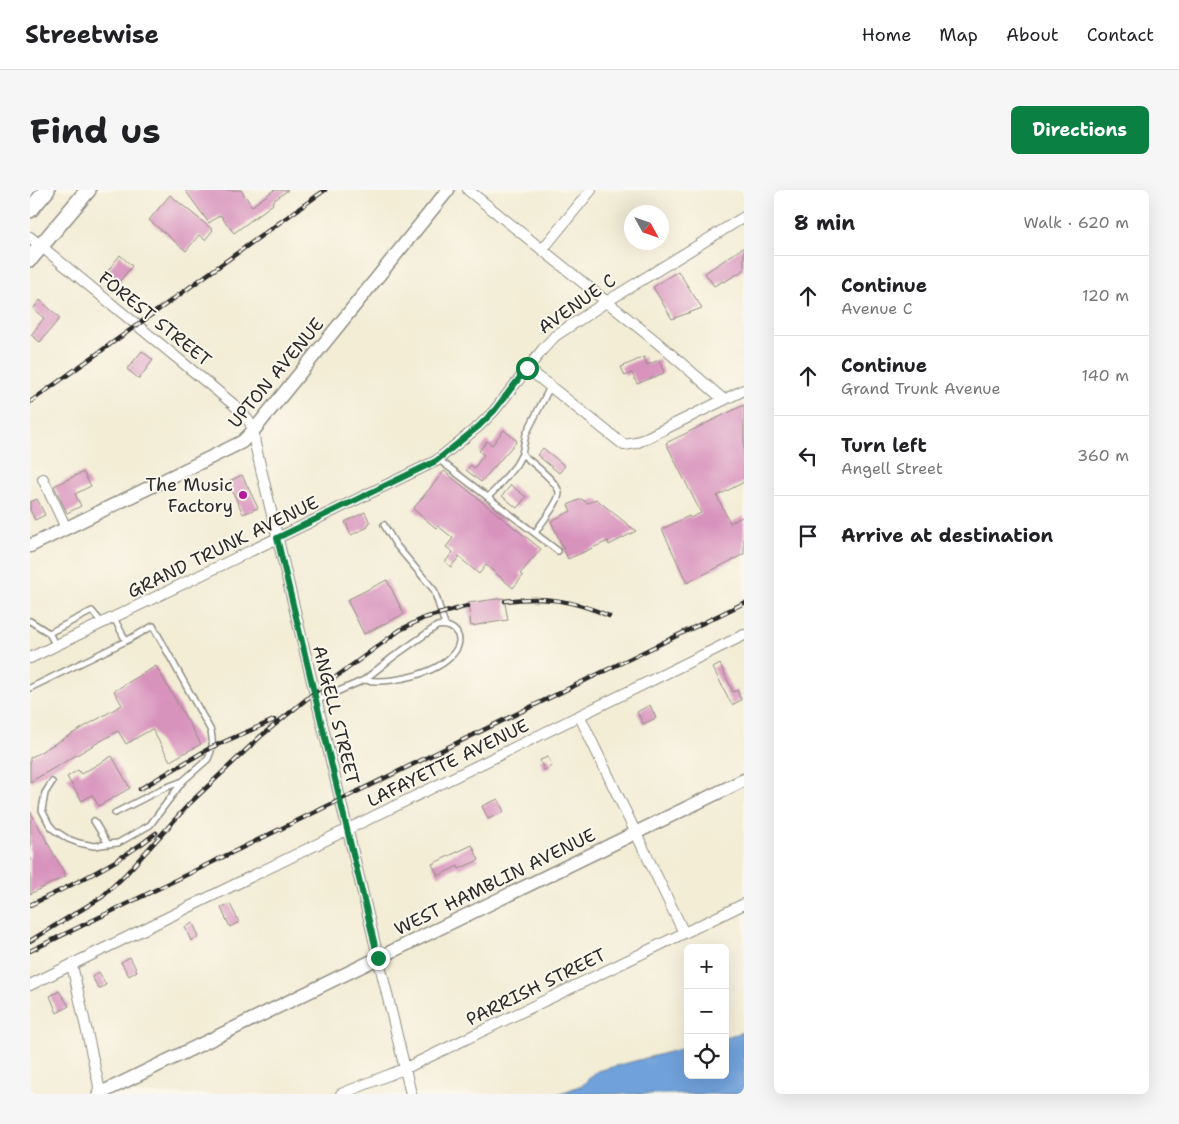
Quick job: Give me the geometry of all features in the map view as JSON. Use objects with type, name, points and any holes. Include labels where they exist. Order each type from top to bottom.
[{"type":"main road","points":[[30,210],[47,190]]},
{"type":"main road","points":[[30,259],[35,241],[88,190]]},
{"type":"street","name":"UPTON AVENUE","points":[[30,546],[242,442],[254,430],[448,190]]},
{"type":"street","points":[[468,190],[658,343],[724,400]]},
{"type":"street","points":[[542,250],[591,190]]},
{"type":"street","name":"AVENUE C","points":[[434,462],[479,426],[494,411],[527,368],[555,336],[606,302],[744,217]]},
{"type":"street","name":"FOREST STREET","points":[[35,241],[233,404],[246,417],[254,430]]},
{"type":"street","points":[[527,368],[624,445],[636,443],[744,390]]},
{"type":"street","name":"ANGELL STREET","points":[[254,430],[255,444],[273,513],[277,538],[411,1094]]},
{"type":"street","name":"GRAND TRUNK AVENUE","points":[[30,658],[434,462]]},
{"type":"street","points":[[43,479],[66,528]]},
{"type":"street","name":"LAFAYETTE AVENUE","points":[[30,985],[744,635]]},
{"type":"street","points":[[580,717],[634,833],[665,891],[684,933]]},
{"type":"street","name":"WEST HAMBLIN AVENUE","points":[[99,1094],[744,780]]},
{"type":"street","name":"PARRISH STREET","points":[[341,1094],[406,1068],[744,904]]},
{"type":"street","points":[[72,965],[99,1086],[99,1094]]},
{"type":"lane","points":[[488,497],[511,471],[522,454],[526,434],[550,387]]},
{"type":"lane","points":[[522,454],[557,485],[559,493],[556,502],[535,533]]},
{"type":"lane","points":[[434,462],[488,497],[558,551]]},
{"type":"lane","points":[[384,524],[396,545],[434,590],[445,625]]},
{"type":"lane","points":[[50,633],[92,611],[102,623]]},
{"type":"lane","points":[[114,618],[126,641]]},
{"type":"lane","points":[[75,620],[83,632]]},
{"type":"lane","points":[[30,621],[50,633],[56,646]]},
{"type":"lane","points":[[316,701],[364,680],[437,626],[445,625],[452,627],[457,633],[458,647],[453,655],[444,662],[410,677],[377,682],[364,680]]},
{"type":"lane","points":[[30,688],[153,626],[211,731],[213,747],[208,759],[183,781],[150,825],[126,839],[94,846],[68,840],[54,830],[42,810],[46,793],[52,782]]},
{"type":"lane","points":[[115,814],[162,788],[183,781]]},
{"type":"lane","points":[[94,820],[108,844]]},
{"type":"water","points":[[744,1032],[744,1094],[558,1094],[582,1085],[597,1071],[684,1048],[684,1079],[729,1079],[729,1036]]},
{"type":"building","points":[[185,190],[241,190],[252,206],[274,190],[288,190],[272,202],[273,204],[234,233],[220,215],[209,223]]},
{"type":"building","points":[[170,195],[213,230],[205,240],[199,235],[186,251],[149,220]]},
{"type":"building","points":[[744,247],[744,270],[714,286],[705,273]]},
{"type":"building","points":[[120,255],[132,266],[119,282],[107,272]]},
{"type":"building","points":[[678,271],[702,308],[672,319],[653,287]]},
{"type":"building","points":[[40,300],[60,318],[40,342],[31,335],[44,318],[33,309]]},
{"type":"building","points":[[142,351],[153,360],[139,379],[127,369]]},
{"type":"building","points":[[644,357],[647,365],[659,360],[664,373],[637,384],[632,373],[625,376],[621,367]]},
{"type":"building","points":[[744,405],[744,482],[717,496],[730,523],[744,516],[744,554],[687,583],[662,529],[689,516],[690,518],[701,513],[666,443]]},
{"type":"building","points":[[504,430],[517,441],[481,482],[466,470],[471,465],[474,468],[484,455],[479,451],[487,441],[492,445]]},
{"type":"building","points":[[543,448],[565,466],[559,473],[537,455]]},
{"type":"building","points":[[444,471],[541,549],[520,574],[523,576],[513,588],[486,565],[479,574],[459,557],[451,567],[445,562],[453,552],[446,547],[453,538],[438,526],[436,528],[413,509]]},
{"type":"building","points":[[83,472],[91,486],[75,494],[81,506],[67,513],[54,486]]},
{"type":"building","name":"The Music Factory","points":[[242,475],[258,508],[243,514],[228,482]]},
{"type":"building","points":[[511,485],[526,497],[517,508],[502,496]]},
{"type":"building","points":[[37,499],[45,515],[35,520],[30,510],[30,502]]},
{"type":"building","points":[[581,499],[588,503],[596,499],[636,531],[609,545],[608,541],[568,559],[551,521],[571,511],[568,505]]},
{"type":"building","points":[[365,512],[370,523],[367,525],[368,527],[351,535],[345,522]]},
{"type":"building","points":[[387,580],[404,614],[364,634],[347,600]]},
{"type":"building","points":[[504,598],[508,620],[471,626],[468,603]]},
{"type":"building","points":[[720,664],[733,692],[737,690],[741,700],[732,705],[713,668]]},
{"type":"building","points":[[156,666],[201,744],[170,761],[152,729],[126,744],[118,731],[30,782],[30,758],[122,705],[114,691]]},
{"type":"building","points":[[650,705],[656,718],[643,724],[637,712]]},
{"type":"building","points":[[112,756],[130,788],[99,806],[92,795],[82,801],[67,777],[78,770],[81,774]]},
{"type":"building","points":[[548,757],[552,766],[544,770],[540,760]]},
{"type":"building","points":[[498,799],[504,812],[488,819],[482,806]]},
{"type":"building","points":[[30,811],[66,876],[30,894]]},
{"type":"building","points":[[472,845],[479,860],[459,869],[458,866],[438,876],[432,864]]},
{"type":"building","points":[[230,904],[239,922],[230,927],[221,908]]},
{"type":"building","points":[[193,923],[199,937],[191,941],[185,927]]},
{"type":"building","points":[[130,957],[137,971],[129,976],[121,962]]},
{"type":"building","points":[[99,972],[106,985],[99,989],[92,977]]},
{"type":"building","points":[[59,991],[69,1006],[57,1013],[50,996]]},
{"type":"railway","points":[[30,402],[325,190]]},
{"type":"railway","points":[[505,601],[546,599],[583,606],[609,616]]},
{"type":"railway","points":[[30,951],[744,603]]},
{"type":"railway","points":[[30,941],[102,897],[125,875],[189,804],[261,736],[314,693],[400,630],[424,618],[468,606]]},
{"type":"railway","points":[[140,789],[210,748],[274,720]]},
{"type":"railway","points":[[30,905],[111,864],[156,833]]},
{"type":"place","name":"The Music Factory","points":[[243,495]]},
{"type":"route","points":[[378,958],[277,538],[436,461],[479,426],[494,411],[527,368]]}]
